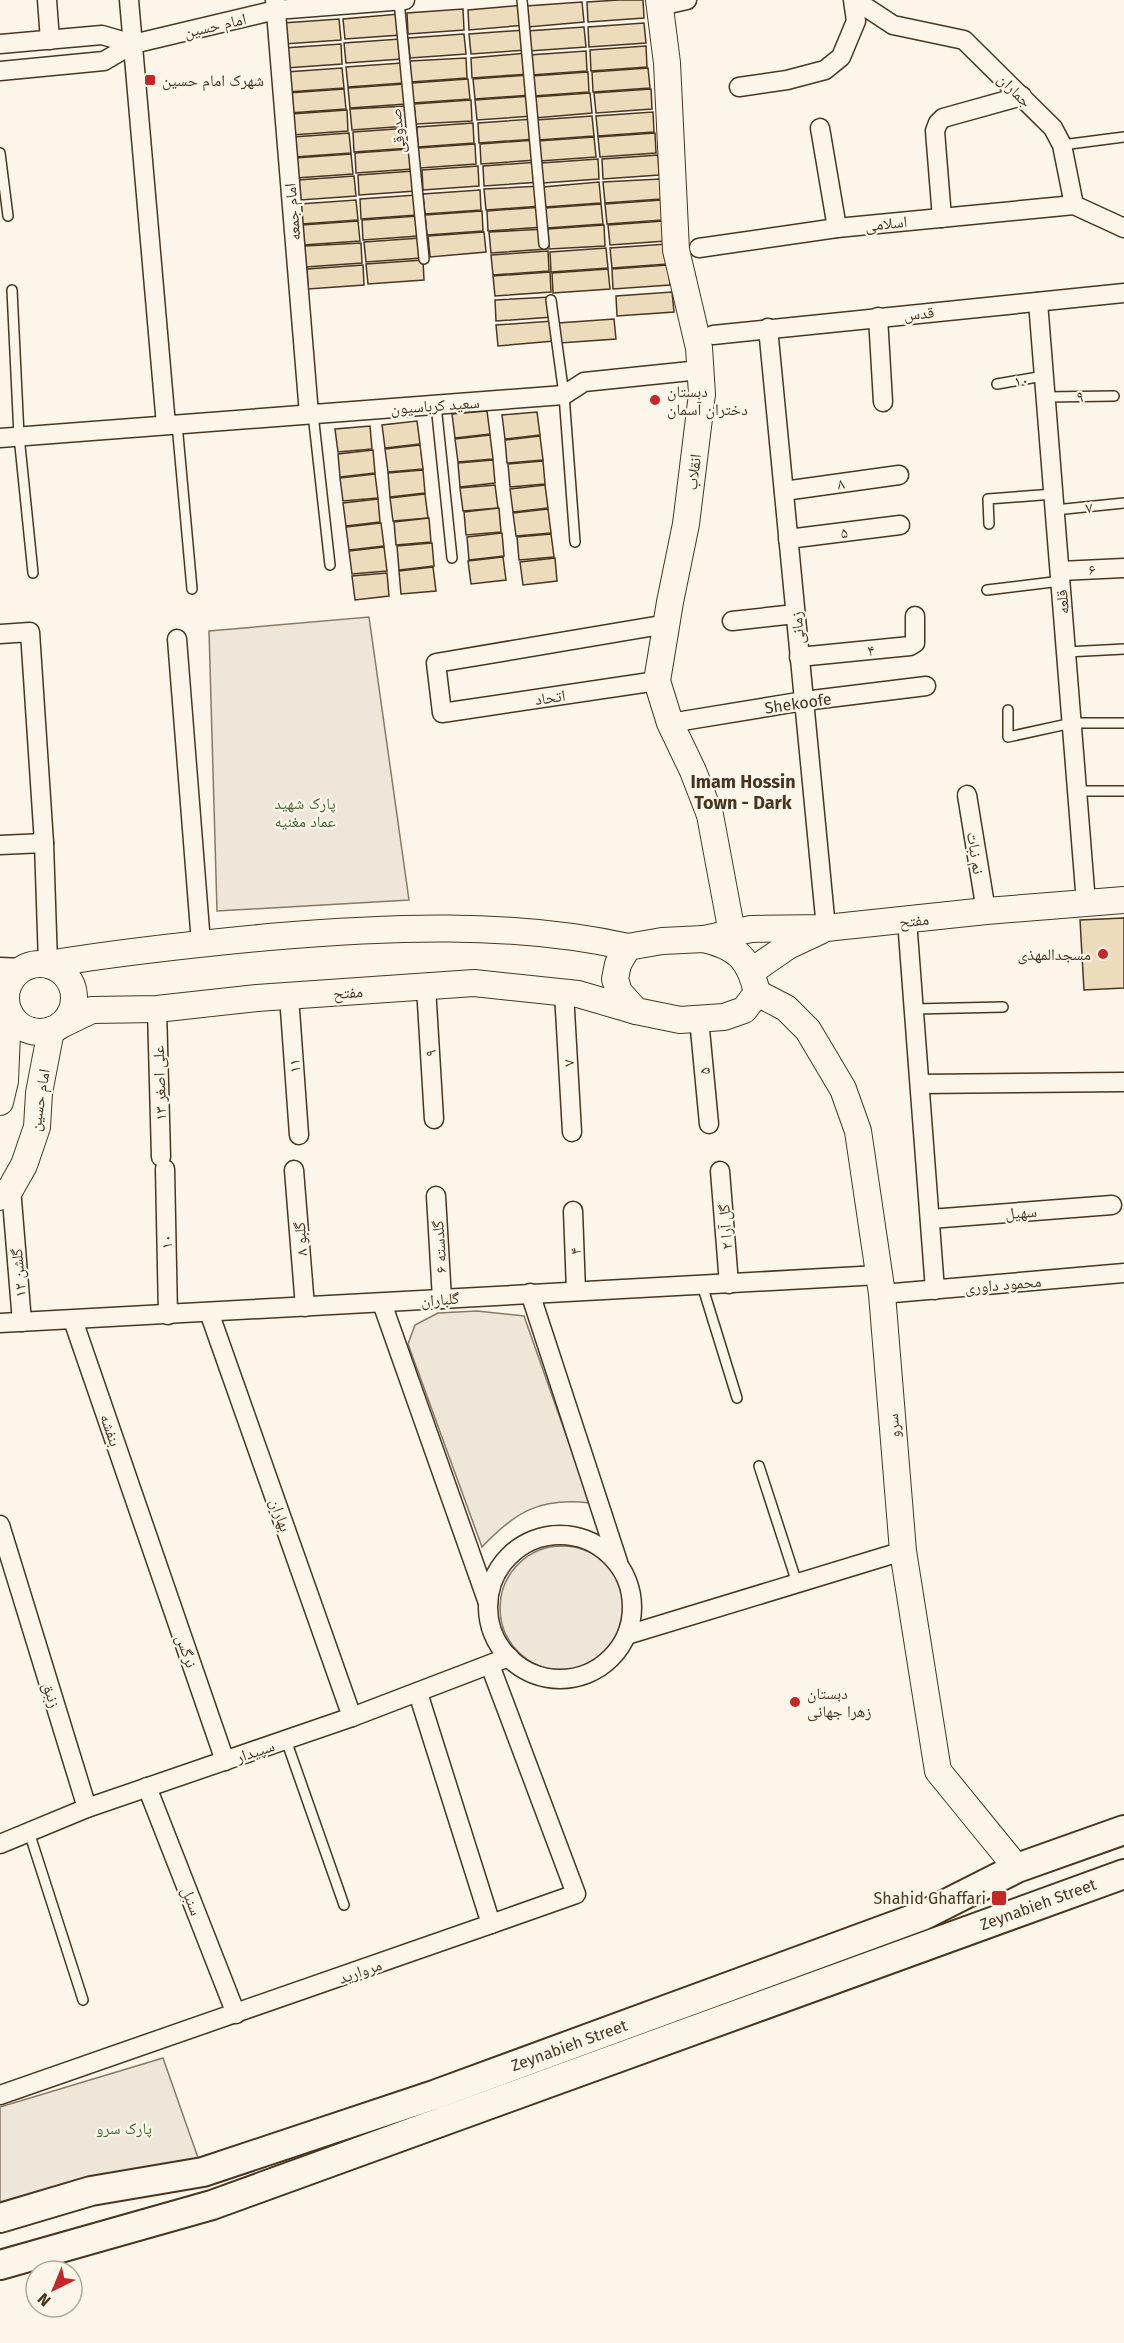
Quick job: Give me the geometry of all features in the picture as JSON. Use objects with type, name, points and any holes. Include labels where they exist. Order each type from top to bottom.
[{"type":"main road","name":"Zeynabieh Street","points":[[0,2218],[91,2191],[203,2172],[434,2095],[924,1915],[1017,1868],[1124,1830]]},
{"type":"main road","name":"Zeynabieh Street","points":[[0,2265],[212,2205],[1124,1874]]},
{"type":"street","points":[[47,0],[50,39]]},
{"type":"street","points":[[129,0],[171,424]]},
{"type":"street","name":"امام حسین","points":[[0,71],[104,61],[133,44],[275,5],[405,0]]},
{"type":"street","points":[[660,3],[687,0]]},
{"type":"street","points":[[739,87],[787,80],[825,70],[841,57],[856,21],[854,0]]},
{"type":"street","name":"جماران","points":[[854,0],[893,26],[964,40],[1053,128],[1062,145],[1074,205]]},
{"type":"street","name":"انقلاب","points":[[660,3],[668,63],[676,250],[699,348],[702,394],[687,524],[657,681],[670,723],[693,771],[710,815],[732,933]]},
{"type":"street","name":"امام جمعه","points":[[275,5],[311,414]]},
{"type":"street","name":"امام حسین","points":[[0,44],[102,35],[133,44]]},
{"type":"street","points":[[942,218],[935,131],[938,123],[944,118],[1022,96]]},
{"type":"street","points":[[820,128],[837,228]]},
{"type":"street","points":[[1074,205],[1124,228]]},
{"type":"street","name":"اسلامی","points":[[699,248],[837,228],[1074,205]]},
{"type":"street","name":"قدس","points":[[714,335],[1124,293]]},
{"type":"street","name":"قلعه","points":[[1038,302],[1086,903]]},
{"type":"street","points":[[878,317],[883,402]]},
{"type":"street","name":"زمانی","points":[[768,328],[826,928]]},
{"type":"street","name":"سعید کرباسیون","points":[[0,438],[564,395],[584,382],[700,370]]},
{"type":"street","name":"۸","points":[[784,491],[899,475]]},
{"type":"street","name":"۵","points":[[788,538],[900,525]]},
{"type":"street","name":"۶","points":[[1060,576],[1124,568]]},
{"type":"street","points":[[732,621],[795,614]]},
{"type":"street","name":"۴","points":[[800,657],[910,646],[915,643],[915,616]]},
{"type":"street","name":"اتحاد","points":[[657,681],[442,713],[436,663],[667,624]]},
{"type":"street","points":[[0,633],[30,632],[44,843],[48,964]]},
{"type":"street","points":[[177,639],[201,943]]},
{"type":"street","name":"Shekoofe","points":[[670,723],[804,701],[926,686]]},
{"type":"street","name":"نم نبات","points":[[967,795],[986,911]]},
{"type":"street","points":[[0,844],[44,843]]},
{"type":"street","name":"مفتح","points":[[704,939],[751,929],[826,928],[986,911],[1124,900]]},
{"type":"street","points":[[907,920],[935,1290]]},
{"type":"street","points":[[628,947],[618,964],[615,979],[619,992],[636,1011],[680,1020],[724,1017],[744,1010],[755,982],[788,946],[826,928]]},
{"type":"street","points":[[0,1102],[5,1081],[5,1002],[11,968],[201,943],[394,929],[483,930],[566,936],[628,947],[662,941],[704,939],[722,943],[737,953],[755,982]]},
{"type":"street","points":[[5,1002],[14,1019],[31,1030],[41,1032],[56,1027],[72,1010],[73,991],[64,974],[48,964]]},
{"type":"street","name":"سرو","points":[[755,982],[808,1030],[843,1089],[858,1131],[881,1284],[903,1551],[938,1770],[1017,1868]]},
{"type":"street","name":"مفتح","points":[[56,1027],[92,1010],[157,1009],[289,996],[474,983],[578,994],[636,1011]]},
{"type":"street","name":"۹","points":[[426,987],[434,1119]]},
{"type":"street","name":"۷","points":[[564,993],[572,1132]]},
{"type":"street","name":"۱۱","points":[[289,996],[299,1135]]},
{"type":"street","name":"علی اصغر ۱۳","points":[[157,1009],[163,1163]]},
{"type":"street","name":"۵","points":[[699,1019],[710,1124]]},
{"type":"street","name":"امام حسین","points":[[5,1192],[24,1165],[37,1126],[39,1093],[56,1027]]},
{"type":"street","points":[[921,1084],[1124,1082]]},
{"type":"street","name":"۱۰","points":[[163,1163],[168,1315]]},
{"type":"street","name":"گلبو ۸","points":[[294,1170],[305,1307]]},
{"type":"street","name":"گل آرا ۲","points":[[720,1171],[729,1284]]},
{"type":"street","name":"گلشن ۱۲","points":[[5,1192],[22,1323]]},
{"type":"street","name":"گلدسته ۶","points":[[436,1196],[442,1299]]},
{"type":"street","name":"سهیل","points":[[930,1219],[1112,1205]]},
{"type":"street","name":"۴","points":[[573,1211],[576,1291]]},
{"type":"street","name":"محمود داوری","points":[[881,1284],[935,1290],[1124,1273]]},
{"type":"street","name":"گلباران","points":[[0,1323],[702,1285],[881,1284]]},
{"type":"street","points":[[530,1293],[620,1569]]},
{"type":"street","points":[[382,1303],[488,1603],[490,1627],[501,1650],[519,1667],[540,1677],[563,1680],[585,1676],[605,1664],[621,1648],[630,1627],[633,1604],[628,1582],[616,1562],[599,1546],[576,1537],[551,1536],[527,1543],[507,1557],[494,1578],[488,1603]]},
{"type":"street","name":"بهاران","points":[[209,1312],[352,1717]]},
{"type":"street","name":"بنفشه","points":[[73,1320],[149,1540]]},
{"type":"street","name":"زنبق","points":[[0,1525],[87,1808]]},
{"type":"street","name":"نرگس","points":[[149,1540],[225,1761]]},
{"type":"street","points":[[627,1635],[903,1551]]},
{"type":"street","name":"سپیدار","points":[[0,1844],[87,1808],[352,1717],[509,1657]]},
{"type":"street","name":"مروارید","points":[[0,2095],[576,1894],[490,1665]]},
{"type":"street","points":[[418,1693],[491,1924]]},
{"type":"street","name":"سنبل","points":[[147,1787],[236,2014]]},
{"type":"lane","name":"صدوقی","points":[[399,0],[424,259]]},
{"type":"lane","points":[[522,0],[544,244]]},
{"type":"lane","points":[[1062,145],[1124,137]]},
{"type":"lane","points":[[0,153],[8,216]]},
{"type":"lane","points":[[12,290],[19,436],[33,573]]},
{"type":"lane","points":[[551,300],[564,395],[574,542]]},
{"type":"lane","name":"۱۰","points":[[997,384],[1044,376]]},
{"type":"lane","name":"۹","points":[[1046,397],[1114,396]]},
{"type":"lane","points":[[436,405],[452,558]]},
{"type":"lane","points":[[311,414],[330,565]]},
{"type":"lane","points":[[171,424],[192,589]]},
{"type":"lane","points":[[989,524],[988,499],[1054,502]]},
{"type":"lane","name":"۷","points":[[1054,502],[1124,503]]},
{"type":"lane","points":[[987,590],[1060,576]]},
{"type":"lane","points":[[1066,652],[1124,649]]},
{"type":"lane","points":[[1008,710],[1008,737],[1072,723],[1124,723]]},
{"type":"lane","points":[[1077,791],[1124,790]]},
{"type":"lane","points":[[914,1009],[1003,1006]]},
{"type":"lane","points":[[702,1285],[737,1398]]},
{"type":"lane","points":[[759,1466],[796,1583]]},
{"type":"lane","points":[[286,1740],[344,1905]]},
{"type":"lane","points":[[29,1832],[83,2000]]},
{"type":"green space","name":"پارک شهید عماد مغنیه","points":[[369,617],[409,900],[217,911],[209,631]]},
{"type":"green space","points":[[477,1311],[524,1316],[590,1503],[557,1502],[530,1510],[517,1516],[482,1547],[408,1344],[415,1325],[438,1313]]},
{"type":"green space","points":[[562,1546],[586,1551],[606,1564],[619,1584],[624,1608],[619,1632],[606,1652],[586,1665],[562,1670],[538,1665],[518,1652],[505,1632],[500,1608],[505,1584],[518,1564],[538,1551]]},
{"type":"green space","name":"پارک سرو","points":[[163,2058],[203,2172],[0,2218],[0,2107]]},
{"type":"building","points":[[643,0],[644,18],[588,22],[587,2]]},
{"type":"building","points":[[582,2],[584,22],[528,27],[526,6]]},
{"type":"building","points":[[524,5],[526,25],[469,30],[468,10]]},
{"type":"building","points":[[463,9],[464,30],[408,34],[407,13]]},
{"type":"building","points":[[399,14],[401,35],[345,39],[343,19]]},
{"type":"building","points":[[339,19],[341,40],[284,44],[283,23]]},
{"type":"building","points":[[644,23],[646,43],[589,47],[588,27]]},
{"type":"building","points":[[584,27],[586,47],[529,51],[527,31]]},
{"type":"building","points":[[525,30],[527,50],[471,54],[469,34]]},
{"type":"building","points":[[464,34],[466,54],[410,58],[408,38]]},
{"type":"building","points":[[400,39],[402,59],[346,63],[344,43]]},
{"type":"building","points":[[341,44],[342,64],[286,68],[284,48]]},
{"type":"building","points":[[646,46],[647,67],[591,71],[590,50]]},
{"type":"building","points":[[586,51],[587,71],[531,75],[529,55]]},
{"type":"building","points":[[527,53],[529,74],[472,78],[471,58]]},
{"type":"building","points":[[466,58],[467,78],[411,82],[410,61]]},
{"type":"building","points":[[402,63],[404,83],[348,87],[346,67]]},
{"type":"building","points":[[342,68],[344,88],[287,92],[286,72]]},
{"type":"building","points":[[648,68],[650,88],[593,92],[592,72]]},
{"type":"building","points":[[588,72],[589,92],[533,96],[532,76]]},
{"type":"building","points":[[529,75],[531,95],[475,99],[473,79]]},
{"type":"building","points":[[468,79],[470,99],[413,103],[412,83]]},
{"type":"building","points":[[404,84],[406,104],[350,108],[348,88]]},
{"type":"building","points":[[344,89],[346,109],[289,113],[288,93]]},
{"type":"building","points":[[651,89],[652,109],[596,113],[594,93]]},
{"type":"building","points":[[590,93],[592,113],[535,118],[534,97]]},
{"type":"building","points":[[532,96],[533,116],[477,120],[475,100]]},
{"type":"building","points":[[471,100],[472,121],[416,124],[414,104]]},
{"type":"building","points":[[407,106],[408,126],[352,130],[350,109]]},
{"type":"building","points":[[347,110],[348,131],[292,135],[291,114]]},
{"type":"building","points":[[653,112],[654,132],[598,136],[596,116]]},
{"type":"building","points":[[592,116],[594,136],[538,140],[536,120]]},
{"type":"building","points":[[534,119],[536,139],[479,143],[478,123]]},
{"type":"building","points":[[473,123],[474,143],[418,147],[417,127]]},
{"type":"building","points":[[409,128],[410,148],[354,152],[353,132]]},
{"type":"building","points":[[349,133],[351,153],[294,157],[293,137]]},
{"type":"building","points":[[655,133],[656,153],[600,157],[598,137]]},
{"type":"building","points":[[594,137],[596,157],[540,161],[538,141]]},
{"type":"building","points":[[536,140],[537,160],[481,164],[480,144]]},
{"type":"building","points":[[475,144],[476,164],[420,168],[418,148]]},
{"type":"building","points":[[411,149],[413,169],[356,173],[355,153]]},
{"type":"building","points":[[351,154],[353,174],[296,178],[295,158]]},
{"type":"building","points":[[658,155],[659,175],[603,179],[602,159]]},
{"type":"building","points":[[598,159],[599,179],[543,183],[541,163]]},
{"type":"building","points":[[539,162],[541,182],[484,186],[483,166]]},
{"type":"building","points":[[478,166],[479,186],[423,190],[422,170]]},
{"type":"building","points":[[414,171],[416,191],[359,195],[358,175]]},
{"type":"building","points":[[354,176],[356,196],[300,200],[298,180]]},
{"type":"building","points":[[660,179],[661,199],[605,203],[603,182]]},
{"type":"building","points":[[599,182],[601,203],[545,207],[543,187]]},
{"type":"building","points":[[541,186],[542,206],[486,210],[484,189]]},
{"type":"building","points":[[480,190],[481,210],[425,214],[423,194]]},
{"type":"building","points":[[416,195],[417,215],[361,219],[360,199]]},
{"type":"building","points":[[356,200],[358,220],[301,224],[300,204]]},
{"type":"building","points":[[662,200],[663,220],[607,224],[605,204]]},
{"type":"building","points":[[601,204],[603,224],[547,228],[545,208]]},
{"type":"building","points":[[543,207],[544,227],[488,231],[487,211]]},
{"type":"building","points":[[482,211],[483,231],[427,235],[425,215]]},
{"type":"building","points":[[418,216],[419,236],[363,240],[362,220]]},
{"type":"building","points":[[358,221],[360,241],[303,245],[302,225]]},
{"type":"building","points":[[664,221],[666,241],[610,245],[608,225]]},
{"type":"building","points":[[604,225],[605,246],[549,249],[548,229]]},
{"type":"building","points":[[545,229],[547,249],[491,253],[489,232]]},
{"type":"building","points":[[484,232],[486,252],[430,257],[428,236]]},
{"type":"building","points":[[420,238],[422,258],[366,262],[364,242]]},
{"type":"building","points":[[361,243],[362,263],[306,267],[304,246]]},
{"type":"building","points":[[667,244],[668,264],[612,268],[610,248]]},
{"type":"building","points":[[606,248],[608,268],[551,272],[550,252]]},
{"type":"building","points":[[548,251],[549,271],[493,275],[491,255]]},
{"type":"building","points":[[423,260],[424,280],[368,284],[366,264]]},
{"type":"building","points":[[363,265],[364,285],[308,289],[307,269]]},
{"type":"building","points":[[668,265],[670,285],[613,289],[612,269]]},
{"type":"building","points":[[608,269],[610,289],[553,293],[552,273]]},
{"type":"building","points":[[550,272],[551,292],[495,296],[493,276]]},
{"type":"building","points":[[672,292],[674,312],[617,316],[616,296]]},
{"type":"building","points":[[551,297],[553,317],[496,321],[495,300]]},
{"type":"building","points":[[614,319],[616,339],[560,343],[558,323]]},
{"type":"building","points":[[553,321],[554,341],[498,346],[496,325]]},
{"type":"building","points":[[487,411],[490,434],[455,438],[452,414]]},
{"type":"building","points":[[537,412],[540,435],[505,439],[502,415]]},
{"type":"building","points":[[417,421],[420,444],[385,448],[382,425]]},
{"type":"building","points":[[370,426],[372,449],[338,452],[335,429]]},
{"type":"building","points":[[490,435],[493,459],[458,462],[455,439]]},
{"type":"building","points":[[540,436],[543,460],[507,463],[505,440]]},
{"type":"building","points":[[420,445],[423,469],[388,472],[385,449]]},
{"type":"building","points":[[373,450],[375,473],[340,477],[338,454]]},
{"type":"building","points":[[493,460],[495,483],[460,487],[458,463]]},
{"type":"building","points":[[543,461],[545,484],[510,487],[508,464]]},
{"type":"building","points":[[423,470],[425,493],[390,497],[388,473]]},
{"type":"building","points":[[375,474],[378,498],[343,501],[340,478]]},
{"type":"building","points":[[495,485],[498,508],[463,511],[460,488]]},
{"type":"building","points":[[545,485],[548,508],[513,512],[510,489]]},
{"type":"building","points":[[425,494],[428,518],[393,521],[390,498]]},
{"type":"building","points":[[378,499],[380,522],[346,526],[343,503]]},
{"type":"building","points":[[499,508],[501,532],[466,535],[464,512]]},
{"type":"building","points":[[548,509],[551,533],[516,536],[513,513]]},
{"type":"building","points":[[429,518],[431,542],[396,545],[394,522]]},
{"type":"building","points":[[381,523],[384,546],[349,550],[346,527]]},
{"type":"building","points":[[502,533],[504,556],[469,560],[467,537]]},
{"type":"building","points":[[551,534],[554,557],[519,560],[517,537]]},
{"type":"building","points":[[432,543],[434,566],[399,570],[397,546]]},
{"type":"building","points":[[384,547],[387,571],[352,574],[349,551]]},
{"type":"building","points":[[503,557],[506,580],[471,584],[468,561]]},
{"type":"building","points":[[555,558],[557,581],[523,585],[520,562]]},
{"type":"building","points":[[433,567],[436,591],[401,594],[399,571]]},
{"type":"building","points":[[387,573],[389,596],[355,600],[352,576]]},
{"type":"building","name":"مسجدالمهذی","points":[[1124,918],[1124,988],[1084,990],[1080,920]]},
{"type":"place","name":"شهرک امام حسین","points":[[150,80]]},
{"type":"place","name":"دبستان دختران آسمان","points":[[655,400]]},
{"type":"place","name":"مسجدالمهذی","points":[[1103,954]]},
{"type":"place","name":"دبستان زهرا جهانی","points":[[795,1702]]},
{"type":"place","name":"Shahid Ghaffari","points":[[999,1898]]},
{"type":"district","name":"Imam Hossin Town - Dark","points":[[743,792]]}]
